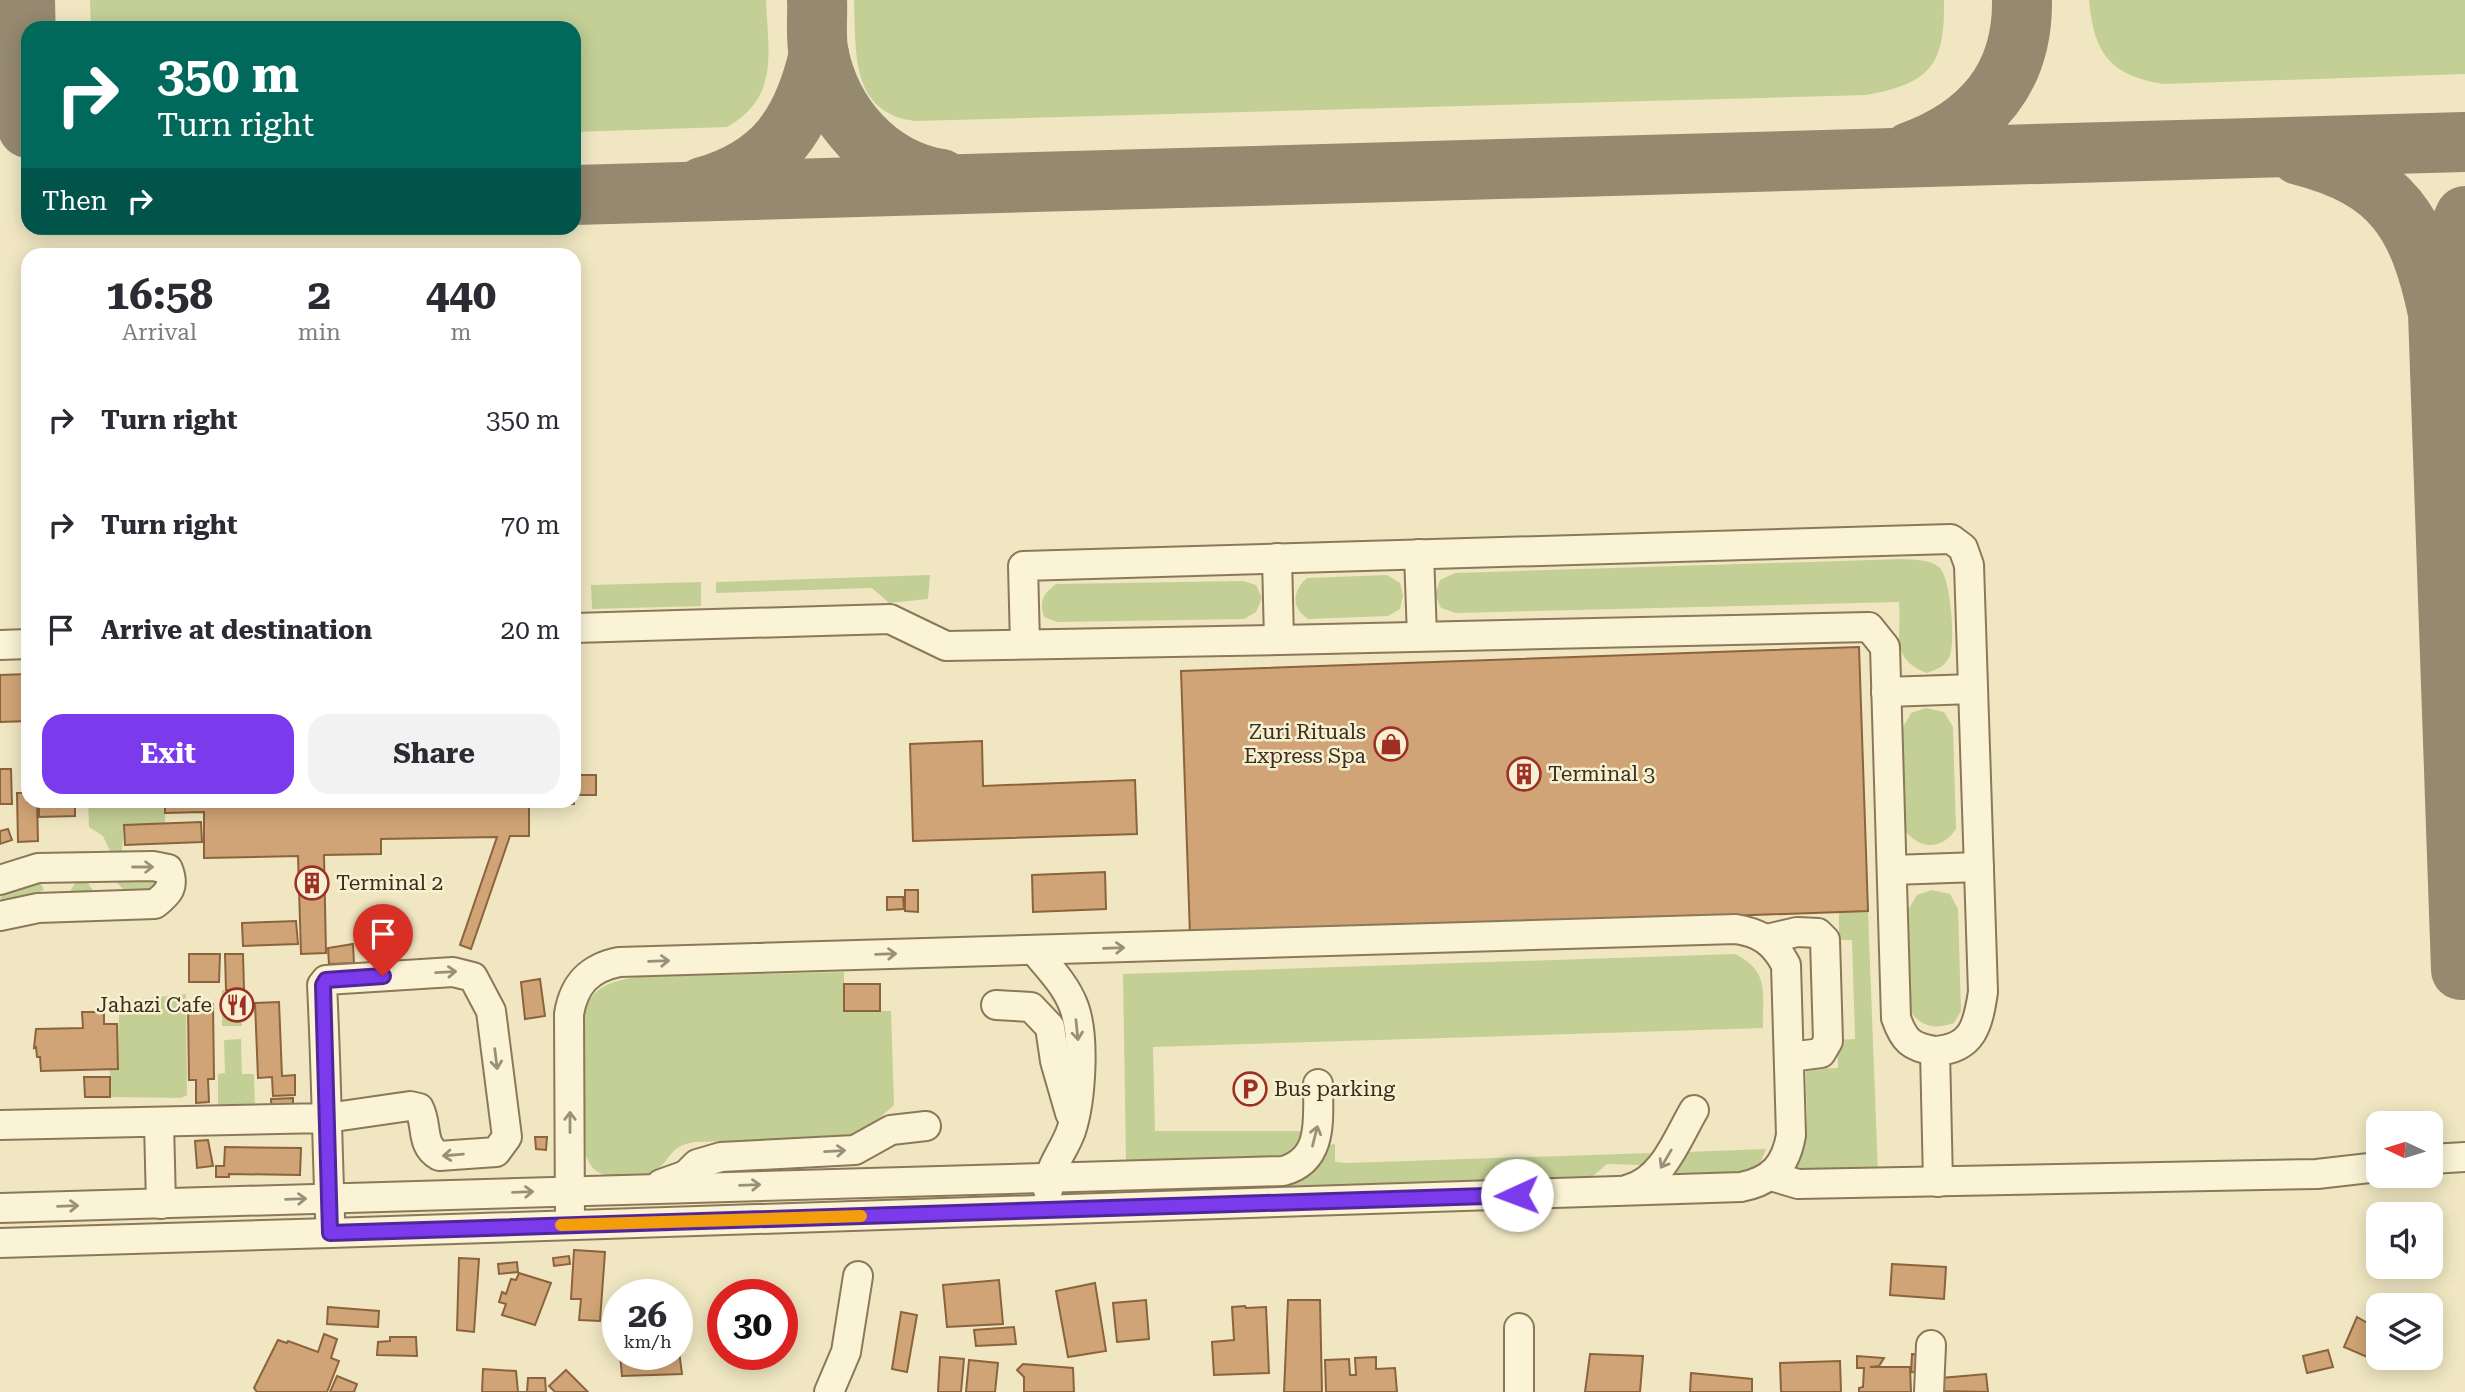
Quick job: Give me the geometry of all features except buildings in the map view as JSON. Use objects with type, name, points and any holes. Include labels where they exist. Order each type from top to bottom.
[{"type":"street","points":[[581,628],[890,619],[946,646],[1855,625],[1869,627],[1885,648],[1896,1018],[1903,1038],[1917,1048],[1935,1051],[1951,1050],[1967,1041],[1979,1017],[1983,992],[1969,565],[1963,548],[1951,539],[1023,566],[1025,644]]},
{"type":"street","points":[[1419,554],[1422,636]]},
{"type":"street","points":[[1277,558],[1279,640]]},
{"type":"street","points":[[0,645],[21,644]]},
{"type":"street","points":[[1886,692],[1973,689]]},
{"type":"street","points":[[0,880],[38,868],[80,867],[168,869],[173,880],[169,892],[155,904],[49,907],[0,916]]},
{"type":"street","points":[[80,867],[118,905]]},
{"type":"street","points":[[49,907],[80,867]]},
{"type":"street","points":[[1892,870],[1979,867]]},
{"type":"street","points":[[0,1243],[1048,1210],[1741,1187],[1757,1184],[1771,1176],[1782,1165],[1790,1143],[1786,965],[1778,950],[1767,939],[1736,929],[603,965],[578,984],[571,999],[570,1225]]},
{"type":"street","points":[[1767,939],[1797,932],[1818,933],[1825,940],[1828,1041],[1821,1053],[1790,1057]]},
{"type":"street","points":[[1034,950],[1059,979],[1074,1009],[1079,1054],[1078,1098],[1073,1124],[1065,1147],[1048,1176],[1048,1210]]},
{"type":"street","points":[[0,1125],[327,1118],[410,1106],[419,1108],[423,1116],[426,1143],[430,1152],[439,1156],[496,1152],[507,1137],[492,1011],[473,977],[453,972],[326,980],[323,985],[327,1118],[330,1233]]},
{"type":"street","points":[[996,1005],[1031,1007],[1049,1027],[1055,1061],[1073,1124]]},
{"type":"street","points":[[1935,1051],[1938,1182]]},
{"type":"street","points":[[0,1208],[1283,1171],[1298,1166],[1311,1153],[1318,1128],[1318,1084]]},
{"type":"street","points":[[1623,1191],[1642,1186],[1658,1172],[1694,1110]]},
{"type":"street","points":[[159,1123],[161,1204]]},
{"type":"street","points":[[652,1188],[686,1174],[696,1164],[721,1157],[855,1150],[891,1130],[926,1126]]},
{"type":"street","points":[[2443,1158],[2465,1157]]},
{"type":"street","points":[[1771,1176],[1798,1184],[2317,1174],[2366,1168]]},
{"type":"street","points":[[838,1390],[858,1276]]},
{"type":"street","points":[[1519,1328],[1519,1392]]},
{"type":"street","points":[[1929,1392],[1931,1345]]},
{"type":"green space","points":[[90,0],[766,0],[769,55],[763,87],[756,102],[727,127],[581,132],[581,21],[91,21]]},
{"type":"green space","points":[[854,0],[1944,0],[1944,22],[1937,55],[1920,77],[1889,90],[1867,95],[915,121],[894,116],[878,106],[868,93],[857,59]]},
{"type":"green space","points":[[2089,0],[2465,0],[2465,74],[2163,84],[2129,75],[2108,58],[2095,34]]},
{"type":"green space","points":[[1902,559],[1935,564],[1947,583],[1951,611],[1951,650],[1945,664],[1927,673],[1907,661],[1902,653],[1899,602],[1456,613],[1441,608],[1435,595],[1440,580],[1455,573]]},
{"type":"green space","points":[[930,575],[928,599],[889,603],[872,588],[716,593],[716,582]]},
{"type":"green space","points":[[1387,575],[1400,583],[1403,595],[1400,609],[1388,616],[1308,619],[1296,605],[1298,588],[1307,578]]},
{"type":"green space","points":[[1243,581],[1256,585],[1262,598],[1256,612],[1244,619],[1057,622],[1044,617],[1042,607],[1043,598],[1056,584]]},
{"type":"green space","points":[[701,582],[701,606],[592,609],[591,585]]},
{"type":"green space","points":[[1926,708],[1944,712],[1953,727],[1956,829],[1944,841],[1931,845],[1918,842],[1905,831],[1902,729],[1911,713]]},
{"type":"green space","points":[[88,808],[165,808],[165,823],[124,825],[122,851],[111,853],[103,836],[89,827]]},
{"type":"green space","points":[[81,873],[99,899],[65,900]]},
{"type":"green space","points":[[109,874],[155,874],[154,888],[144,898],[132,899]]},
{"type":"green space","points":[[39,879],[44,890],[5,908],[0,897]]},
{"type":"green space","points":[[1932,890],[1950,894],[1958,909],[1961,1011],[1954,1023],[1941,1026],[1925,1024],[1910,1012],[1908,910],[1917,895]]},
{"type":"green space","points":[[1868,911],[1878,1174],[1792,1175],[1799,1164],[1805,1138],[1806,1069],[1838,1068],[1837,1040],[1855,1039],[1852,940],[1839,940],[1839,912]]},
{"type":"green space","points":[[1735,954],[1754,968],[1759,976],[1763,994],[1763,1028],[1153,1047],[1155,1131],[1303,1131],[1299,1147],[1286,1155],[1126,1161],[1123,974]]},
{"type":"green space","points":[[844,972],[844,1011],[891,1011],[894,1105],[866,1130],[849,1138],[694,1142],[679,1147],[655,1171],[633,1177],[608,1176],[592,1167],[586,1156],[581,1028],[587,1005],[597,991],[604,986],[635,977]]},
{"type":"green space","points":[[222,990],[241,990],[242,1026],[222,1026]]},
{"type":"green space","points":[[186,994],[187,1095],[181,1098],[110,1097],[110,1069],[118,1069],[119,1010],[131,1000]]},
{"type":"green space","points":[[241,1039],[242,1074],[254,1074],[255,1109],[218,1109],[218,1074],[225,1073],[224,1040]]},
{"type":"green space","points":[[1335,1144],[1335,1162],[1347,1163],[1651,1153],[1642,1165],[1607,1164],[1586,1182],[1276,1188],[1307,1171],[1322,1146]]},
{"type":"green space","points":[[1766,1149],[1758,1168],[1749,1172],[1675,1175],[1687,1152]]},
{"type":"taxiway","points":[[25,0],[25,21]]},
{"type":"taxiway","points":[[817,0],[819,55],[825,77],[847,118],[861,136],[897,164],[941,179]]},
{"type":"taxiway","points":[[1910,152],[1958,128],[1993,96],[2006,76],[2015,53],[2022,0]]},
{"type":"taxiway","points":[[703,187],[749,168],[767,155],[782,139],[804,102],[819,54]]},
{"type":"taxiway","points":[[581,195],[2465,142]]},
{"type":"taxiway","points":[[2299,155],[2358,177],[2397,209],[2421,254],[2438,313],[2461,970]]},
{"type":"taxiway","points":[[2439,309],[2444,263],[2465,216]]},
{"type":"slow traffic","points":[[561,1225],[861,1216]]},
{"type":"place","name":"Zuri Rituals Express Spa","points":[[1391,744]]},
{"type":"place","name":"Terminal 3","points":[[1524,774]]},
{"type":"place","name":"Terminal 2","points":[[312,883]]},
{"type":"place","name":"Jahazi Cafe","points":[[237,1005]]},
{"type":"place","name":"Bus parking","points":[[1250,1089]]},
{"type":"route","points":[[383,976],[326,980],[323,985],[330,1233],[1517,1195]]}]
